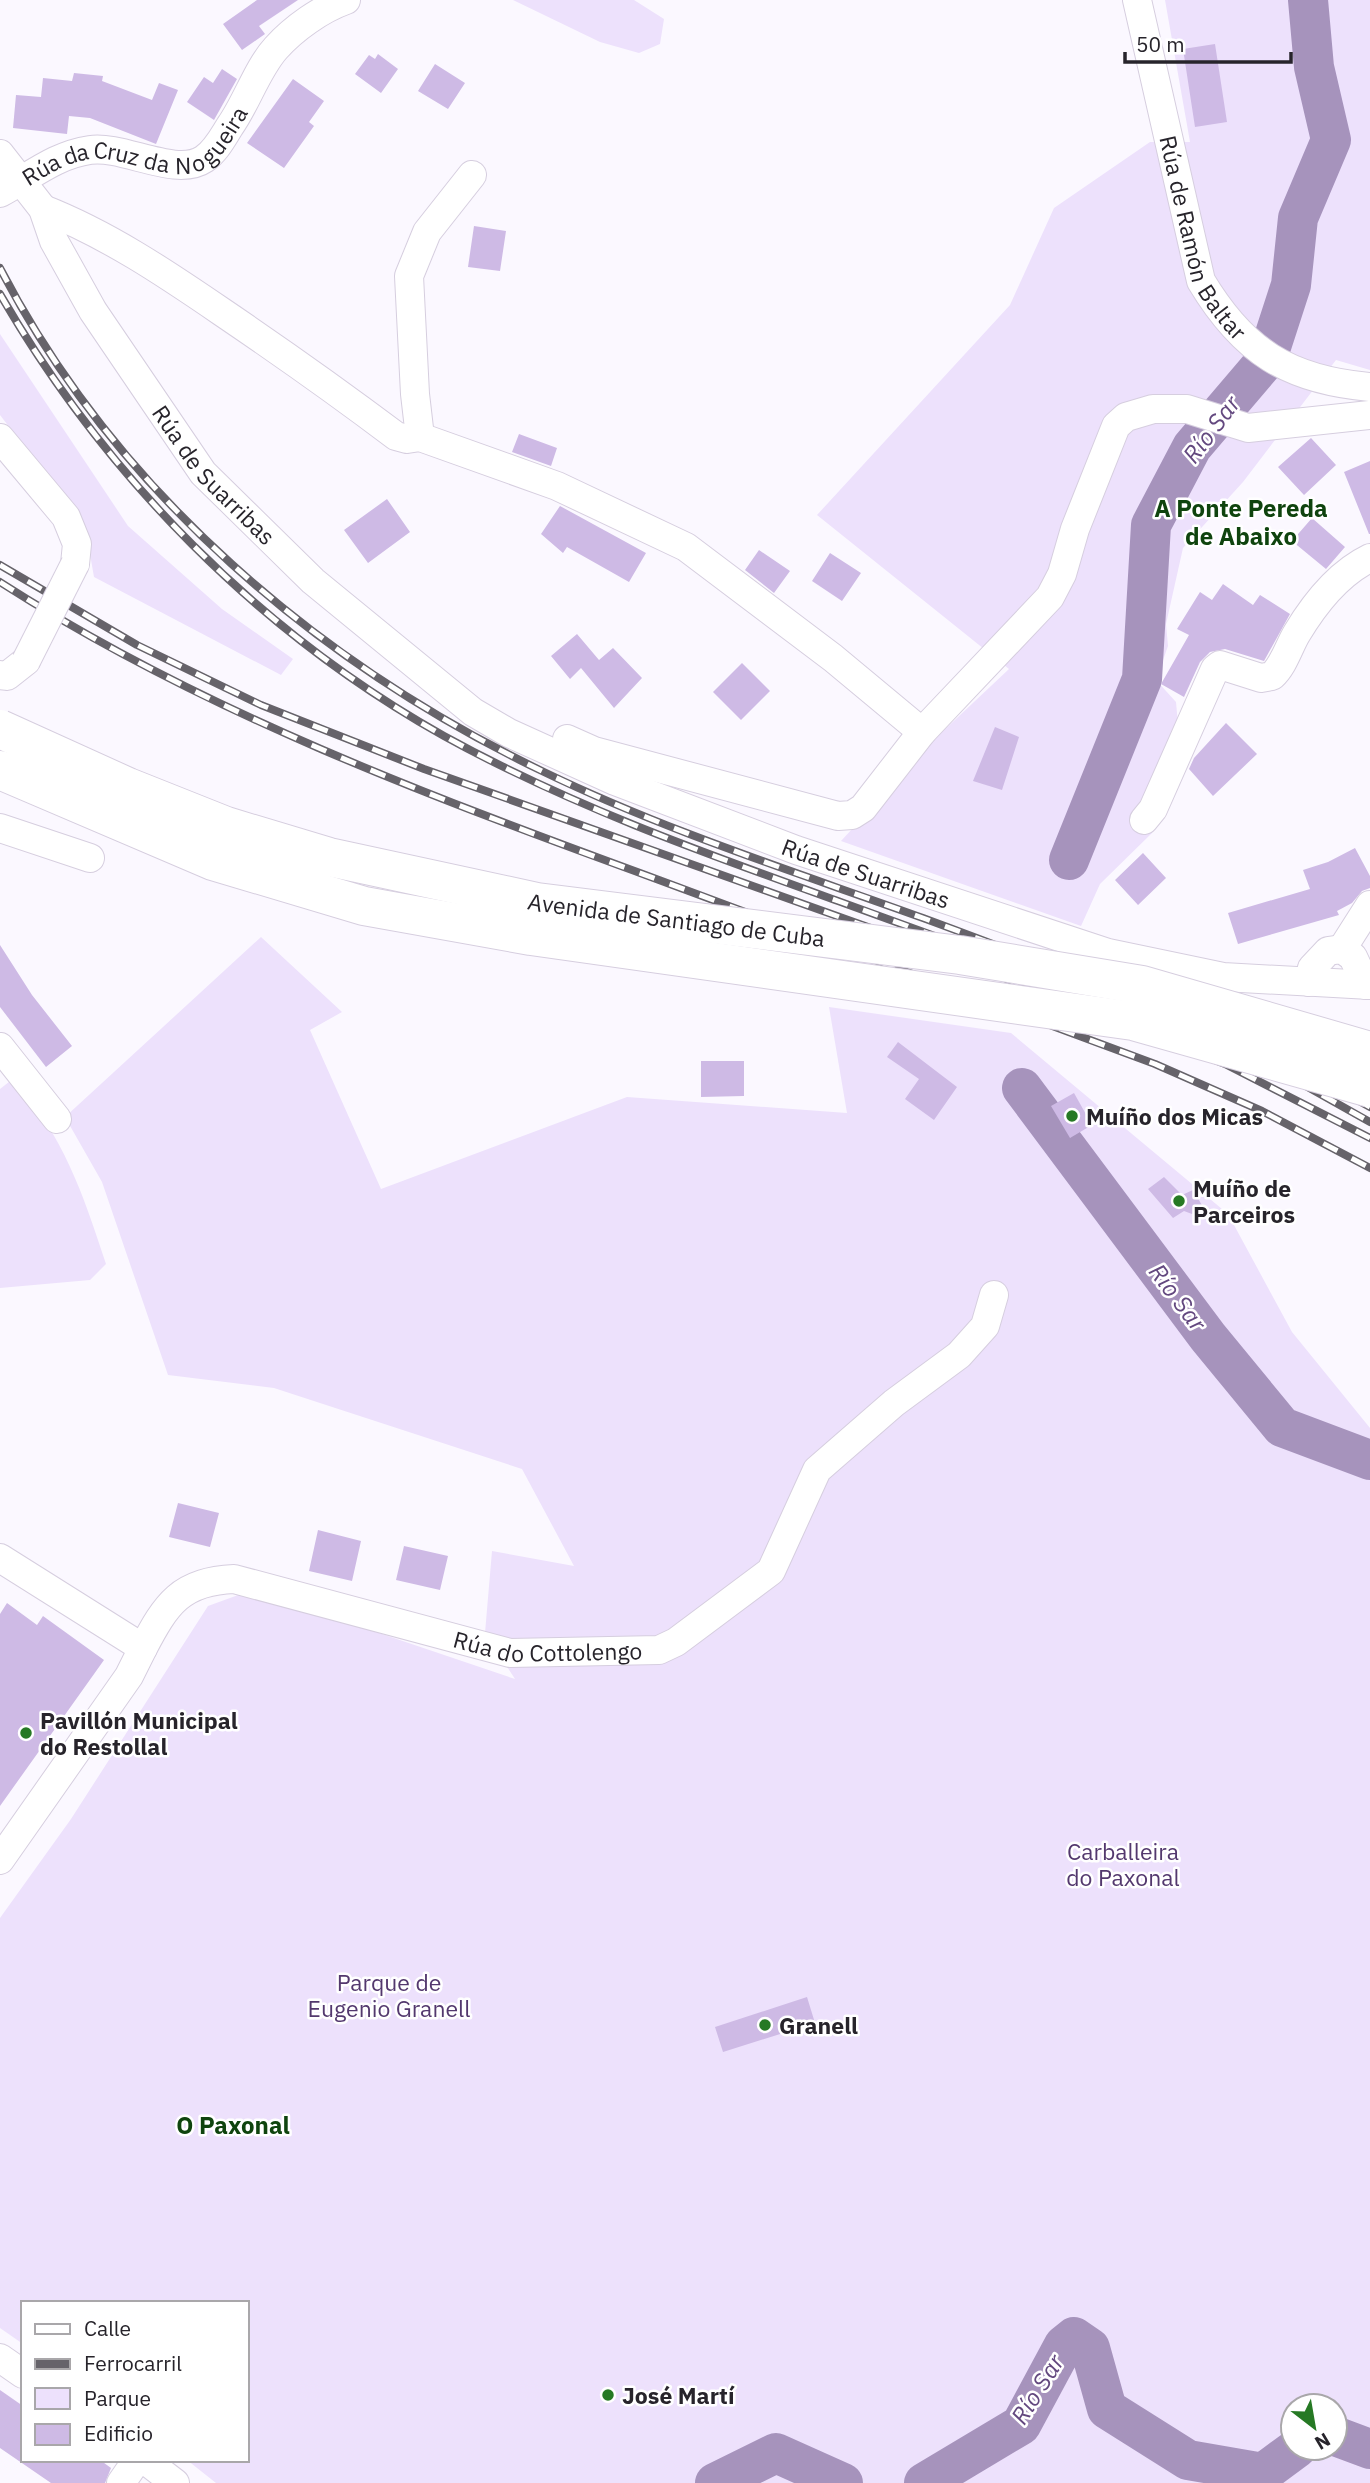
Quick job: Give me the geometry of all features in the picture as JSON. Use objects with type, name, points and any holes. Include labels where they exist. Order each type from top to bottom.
[{"type":"highway","name":"Avenida de Santiago de Cuba","points":[[0,729],[128,788],[226,826],[329,857],[537,902],[960,955],[1142,985],[1370,1051]]},
{"type":"highway","name":"Avenida de Santiago de Cuba","points":[[0,770],[213,861],[364,906],[531,936],[1133,1021],[1370,1088]]},
{"type":"street","name":"Rúa da Cruz da Nogueira","points":[[10,187],[47,163],[92,149],[110,149],[186,165],[196,163],[214,150],[275,49],[313,18],[346,0]]},
{"type":"street","name":"Rúa de Ramón Baltar","points":[[1137,0],[1201,281],[1236,331],[1261,353],[1289,370],[1357,386]]},
{"type":"street","name":"Rúa de Suarribas","points":[[0,154],[10,187],[43,209],[84,225],[173,279],[324,381],[396,436],[407,439],[420,437],[557,486],[686,547],[833,658],[922,732]]},
{"type":"street","points":[[420,437],[408,276],[427,232],[472,175]]},
{"type":"street","name":"Rúa de Suarribas","points":[[43,209],[54,241],[93,311],[203,473],[313,581],[473,712],[509,733],[568,760],[796,850],[1108,953],[1223,977],[1368,985]]},
{"type":"street","name":"Rúa de Suarribas","points":[[447,692],[472,697],[594,751],[838,817],[852,815],[863,808],[922,732],[1050,597],[1062,574],[1074,529],[1116,426],[1126,417],[1153,409],[1187,409],[1248,428],[1370,415]]},
{"type":"street","points":[[0,438],[66,517],[77,544],[75,564],[26,661],[7,676],[0,674]]},
{"type":"street","points":[[1144,820],[1153,809],[1215,669],[1220,665],[1261,678],[1272,676],[1297,632],[1334,583],[1351,567],[1370,558]]},
{"type":"street","points":[[0,828],[90,858]]},
{"type":"street","points":[[1309,982],[1312,968],[1335,950],[1370,905]]},
{"type":"street","points":[[1252,978],[1335,950],[1353,957],[1368,985]]},
{"type":"street","points":[[0,1047],[57,1119]]},
{"type":"street","name":"Rúa do Cottolengo","points":[[0,1860],[129,1675],[172,1601],[181,1592],[201,1584],[234,1579],[510,1653],[641,1653],[667,1647],[771,1571],[789,1537],[795,1513],[817,1470],[894,1403],[959,1355],[985,1326],[994,1295]]},
{"type":"street","points":[[0,1558],[143,1648]]},
{"type":"street","points":[[0,2358],[21,2373]]},
{"type":"street","points":[[121,2483],[136,2462]]},
{"type":"street","points":[[148,2462],[175,2483]]},
{"type":"green space","points":[[513,0],[634,0],[664,19],[660,44],[639,53],[600,42]]},
{"type":"green space","points":[[1165,0],[1370,0],[1370,370],[1336,360],[1243,482],[1183,548],[1166,624],[1168,646],[1156,680],[1176,702],[1178,724],[1146,804],[1152,833],[1100,884],[1081,926],[841,841],[940,734],[1009,669],[817,515],[1010,305],[1054,208],[1150,142],[1190,142]]},
{"type":"green space","points":[[0,334],[128,526],[222,609],[293,659],[281,675],[94,577],[85,526],[0,415]]},
{"type":"green space","points":[[261,937],[342,1012],[310,1030],[381,1189],[627,1097],[847,1113],[829,1007],[1011,1033],[1228,1214],[1292,1332],[1370,1428],[1370,2483],[216,2483],[190,2462],[248,2462],[248,2301],[21,2301],[21,2343],[0,2328],[0,1918],[71,1819],[208,1606],[252,1590],[515,1679],[485,1633],[492,1551],[574,1566],[522,1469],[274,1388],[168,1375],[102,1182],[65,1117]]},
{"type":"green space","points":[[14,1078],[59,1144],[79,1188],[106,1264],[90,1280],[0,1288],[0,1089]]},
{"type":"building","points":[[257,0],[298,0],[259,26],[265,34],[242,50],[223,24]]},
{"type":"building","points":[[1215,44],[1227,122],[1195,127],[1183,49]]},
{"type":"building","points":[[378,54],[398,69],[381,93],[355,74],[369,55],[375,59]]},
{"type":"building","points":[[435,64],[465,83],[448,109],[418,91]]},
{"type":"building","points":[[222,69],[237,79],[214,120],[187,102],[204,77],[213,83]]},
{"type":"building","points":[[74,73],[103,76],[102,81],[152,100],[159,83],[178,90],[156,144],[90,118],[69,116],[67,134],[13,128],[16,95],[41,97],[43,78],[72,81]]},
{"type":"building","points":[[293,79],[324,101],[309,122],[314,126],[284,168],[247,143]]},
{"type":"building","points":[[474,226],[506,231],[500,271],[468,267]]},
{"type":"building","points":[[519,434],[557,448],[551,466],[512,452]]},
{"type":"building","points":[[1311,438],[1336,465],[1304,495],[1278,467]]},
{"type":"building","points":[[1370,461],[1370,534],[1369,534],[1344,472]]},
{"type":"building","points":[[387,499],[410,532],[368,563],[344,530]]},
{"type":"building","points":[[560,506],[646,553],[629,582],[567,547],[563,553],[541,534]]},
{"type":"building","points":[[1312,518],[1345,547],[1326,569],[1292,541]]},
{"type":"building","points":[[759,550],[790,571],[774,593],[745,570]]},
{"type":"building","points":[[830,553],[861,573],[842,601],[812,581]]},
{"type":"building","points":[[1223,584],[1253,605],[1260,595],[1290,614],[1264,661],[1225,649],[1210,652],[1200,662],[1184,697],[1161,684],[1189,635],[1177,629],[1200,592],[1212,600]]},
{"type":"building","points":[[577,634],[599,660],[613,648],[642,678],[614,708],[581,668],[570,679],[551,656]]},
{"type":"building","points":[[742,663],[770,691],[741,720],[713,692]]},
{"type":"building","points":[[1226,723],[1257,754],[1213,796],[1189,769],[1194,758]]},
{"type":"building","points":[[995,727],[1019,737],[1002,790],[973,781]]},
{"type":"building","points":[[1355,848],[1370,876],[1370,888],[1362,891],[1352,903],[1337,911],[1339,915],[1238,944],[1228,913],[1310,889],[1303,870],[1328,862]]},
{"type":"building","points":[[1143,853],[1166,878],[1138,905],[1115,880]]},
{"type":"building","points":[[0,945],[32,995],[72,1046],[46,1067],[0,1007]]},
{"type":"building","points":[[898,1042],[957,1087],[934,1120],[905,1099],[919,1079],[887,1057]]},
{"type":"building","points":[[701,1061],[744,1061],[744,1096],[701,1097]]},
{"type":"building","name":"Muíño dos Micas","points":[[1074,1093],[1092,1125],[1070,1138],[1051,1106]]},
{"type":"building","name":"Muíño de Parceiros","points":[[1164,1177],[1182,1195],[1193,1190],[1203,1207],[1192,1214],[1184,1211],[1173,1218],[1148,1189]]},
{"type":"building","points":[[178,1503],[219,1513],[210,1547],[169,1537]]},
{"type":"building","points":[[318,1530],[361,1541],[352,1581],[309,1571]]},
{"type":"building","points":[[404,1546],[448,1556],[440,1590],[396,1580]]},
{"type":"building","name":"Pavillón Municipal do Restollal","points":[[7,1603],[37,1625],[43,1616],[104,1660],[0,1806],[0,1614]]},
{"type":"building","name":"Granell","points":[[807,1997],[815,2023],[723,2052],[715,2027]]},
{"type":"building","points":[[0,2390],[21,2405],[21,2462],[103,2462],[111,2468],[105,2483],[51,2483],[0,2448]]},
{"type":"waterway","name":"Río Sar","points":[[1069,860],[1142,679],[1151,525],[1192,447],[1267,359],[1291,285],[1298,218],[1331,140],[1314,67],[1308,0]]},
{"type":"waterway","name":"Río Sar","points":[[1022,1088],[1208,1337],[1282,1427],[1370,1460]]},
{"type":"waterway","name":"Río Sar","points":[[924,2483],[1021,2425],[1064,2345],[1074,2337],[1090,2348],[1107,2409],[1188,2460],[1263,2473],[1279,2461]]},
{"type":"waterway","name":"Río Sar","points":[[1349,2441],[1370,2449]]},
{"type":"waterway","name":"Río Sar","points":[[715,2483],[776,2453],[843,2483]]},
{"type":"railway","points":[[0,268],[47,350],[102,426],[164,497],[231,564],[304,624],[380,679],[461,729],[544,772],[637,813],[1214,1028],[1289,1062],[1370,1107]]},
{"type":"railway","points":[[0,294],[42,361],[88,425],[138,487],[192,545],[250,599],[312,649],[376,695],[491,761],[588,806],[737,865],[1130,1007]]},
{"type":"railway","points":[[0,565],[137,645],[261,705],[424,769],[924,947],[1225,1064],[1370,1138]]},
{"type":"railway","points":[[0,582],[157,672],[321,749],[489,817],[1155,1064],[1262,1111],[1370,1168]]},
{"type":"railway","points":[[1208,1037],[1281,1072],[1370,1122]]},
{"type":"place","name":"Muíño dos Micas","points":[[1072,1116]]},
{"type":"place","name":"Muíño de Parceiros","points":[[1179,1201]]},
{"type":"place","name":"Pavillón Municipal do Restollal","points":[[26,1733]]},
{"type":"place","name":"Granell","points":[[765,2025]]},
{"type":"place","name":"José Martí","points":[[608,2395]]},
{"type":"district","name":"A Ponte Pereda de Abaixo","points":[[1241,522]]},
{"type":"district","name":"O Paxonal","points":[[233,2125]]},
{"type":"park label","name":"Carballeira do Paxonal","points":[[1123,1864]]},
{"type":"park label","name":"Parque de Eugenio Granell","points":[[389,1995]]}]
